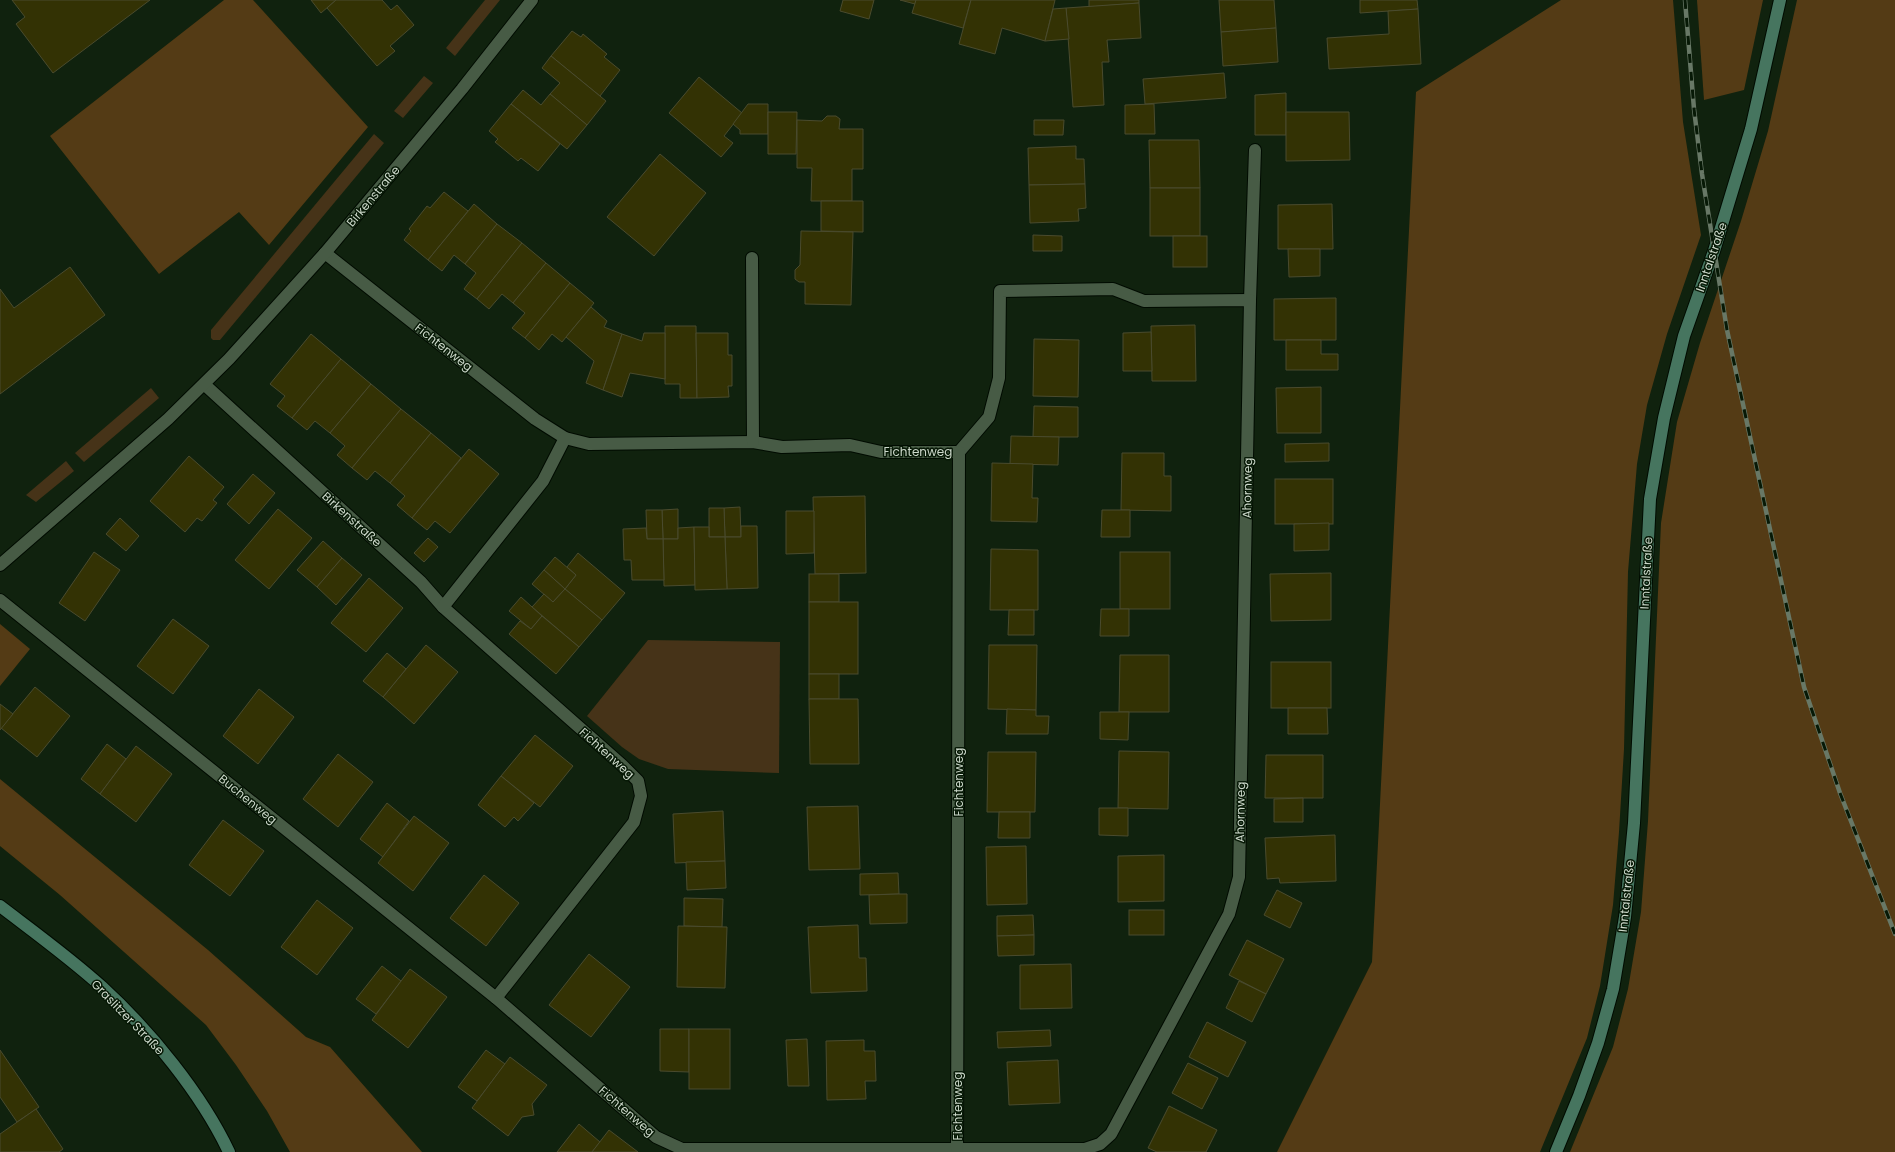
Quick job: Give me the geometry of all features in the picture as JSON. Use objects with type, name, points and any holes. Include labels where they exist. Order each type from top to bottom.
[{"type":"main road","name":"Inntalstraße","points":[[1556,1152],[1579,1096],[1598,1042],[1613,989],[1626,917],[1634,823],[1650,507],[1664,418],[1684,336],[1714,251],[1751,129],[1780,0]]},
{"type":"main road","name":"Graslitzer Straße","points":[[0,906],[102,987],[154,1040],[190,1087],[229,1152]]},
{"type":"street","name":"Birkenstraße","points":[[0,565],[205,385],[325,253],[467,83],[532,0]]},
{"type":"street","name":"Ahornweg","points":[[957,1148],[1085,1149],[1100,1144],[1110,1134],[1229,914],[1239,877],[1250,300],[1255,150]]},
{"type":"street","name":"Fichtenweg","points":[[325,253],[535,419],[565,438],[589,444],[754,442],[782,447],[850,445],[881,452],[959,452],[957,1148],[682,1149],[656,1137],[496,998],[634,822],[641,796],[638,781],[622,765],[443,607]]},
{"type":"street","points":[[752,258],[754,442]]},
{"type":"street","points":[[959,452],[989,417],[999,378],[1000,291],[1113,289],[1144,301],[1250,300]]},
{"type":"street","name":"Birkenstraße","points":[[205,385],[421,582],[443,607]]},
{"type":"street","points":[[443,607],[543,481],[565,438]]},
{"type":"street","name":"Buchenweg","points":[[0,600],[496,998]]},
{"type":"shaded area","points":[[224,0],[253,0],[368,127],[269,245],[239,212],[159,274],[50,136]]},
{"type":"shaded area","points":[[485,0],[500,0],[455,56],[446,48]]},
{"type":"shaded area","points":[[1561,0],[1673,0],[1683,122],[1701,235],[1667,334],[1647,405],[1637,464],[1628,572],[1624,749],[1619,832],[1613,905],[1600,986],[1587,1038],[1540,1152],[1277,1152],[1372,962],[1416,92]]},
{"type":"shaded area","points":[[1697,0],[1763,0],[1744,90],[1704,100]]},
{"type":"shaded area","points":[[1797,0],[1895,0],[1895,1152],[1570,1152],[1613,1047],[1628,989],[1641,912],[1648,821],[1661,523],[1677,422],[1700,343],[1741,221],[1768,131]]},
{"type":"shaded area","points":[[424,76],[433,83],[403,118],[394,111]]},
{"type":"shaded area","points":[[374,134],[384,143],[220,340],[213,340],[211,338],[211,330]]},
{"type":"shaded area","points":[[151,388],[159,398],[84,462],[75,453]]},
{"type":"shaded area","points":[[66,461],[74,471],[36,502],[26,495]]},
{"type":"shaded area","points":[[0,624],[30,649],[0,686]]},
{"type":"shaded area","points":[[648,640],[780,642],[779,773],[668,769],[639,759],[622,747],[587,716]]},
{"type":"shaded area","points":[[0,779],[208,950],[306,1037],[330,1047],[422,1152],[290,1152],[267,1111],[236,1065],[206,1025],[60,895],[0,846]]},
{"type":"building","points":[[12,0],[150,0],[53,73],[16,24],[25,17]]},
{"type":"building","points":[[311,0],[336,0],[321,13]]},
{"type":"building","points":[[336,0],[382,0],[391,10],[397,5],[414,25],[390,46],[395,51],[377,66],[327,8]]},
{"type":"building","points":[[843,0],[874,0],[869,19],[840,11]]},
{"type":"building","points":[[900,0],[916,0],[915,4]]},
{"type":"building","points":[[916,0],[971,0],[963,28],[912,13]]},
{"type":"building","points":[[971,0],[1055,0],[1045,41],[1002,28],[995,54],[959,44]]},
{"type":"building","points":[[1089,0],[1139,0],[1139,3],[1089,7]]},
{"type":"building","points":[[1219,0],[1274,0],[1276,28],[1221,32]]},
{"type":"building","points":[[1360,0],[1417,0],[1418,9],[1360,13]]},
{"type":"building","points":[[1139,3],[1141,38],[1107,40],[1109,62],[1102,62],[1104,105],[1073,107],[1066,8]]},
{"type":"building","points":[[1066,8],[1069,39],[1045,41],[1053,9]]},
{"type":"building","points":[[1418,9],[1421,64],[1329,69],[1327,38],[1389,34],[1388,11]]},
{"type":"building","points":[[1276,28],[1278,62],[1223,66],[1221,32]]},
{"type":"building","points":[[572,31],[581,37],[583,34],[607,54],[604,57],[620,70],[600,96],[551,56]]},
{"type":"building","points":[[551,56],[606,101],[587,125],[550,94],[560,83],[542,68]]},
{"type":"building","points":[[1224,73],[1226,98],[1145,104],[1143,79]]},
{"type":"building","points":[[699,77],[742,113],[724,136],[733,143],[721,157],[669,113]]},
{"type":"building","points":[[523,90],[541,105],[550,94],[587,125],[567,149],[511,104]]},
{"type":"building","points":[[1286,93],[1286,135],[1255,135],[1255,95]]},
{"type":"building","points":[[511,104],[560,144],[538,171],[521,158],[518,161],[495,142],[498,139],[489,131]]},
{"type":"building","points":[[748,104],[768,104],[768,134],[740,134],[740,130],[733,124]]},
{"type":"building","points":[[1154,104],[1155,134],[1125,134],[1125,105]]},
{"type":"building","points":[[768,112],[797,112],[796,154],[768,154]]},
{"type":"building","points":[[1286,112],[1349,112],[1350,160],[1286,161]]},
{"type":"building","points":[[827,116],[836,116],[840,119],[839,129],[863,129],[863,169],[852,169],[852,201],[811,201],[812,168],[797,168],[797,120],[822,121]]},
{"type":"building","points":[[1034,120],[1064,120],[1063,135],[1034,135]]},
{"type":"building","points":[[1149,140],[1199,140],[1200,188],[1150,188]]},
{"type":"building","points":[[1076,146],[1076,159],[1084,159],[1085,184],[1029,185],[1028,148]]},
{"type":"building","points":[[660,154],[706,193],[654,256],[607,217]]},
{"type":"building","points":[[1085,184],[1086,208],[1078,209],[1079,221],[1030,223],[1029,185]]},
{"type":"building","points":[[1150,188],[1200,188],[1200,236],[1150,236]]},
{"type":"building","points":[[444,192],[468,211],[428,260],[404,240],[411,231],[409,229],[427,206],[430,208]]},
{"type":"building","points":[[821,201],[863,201],[863,232],[821,231]]},
{"type":"building","points":[[474,204],[497,224],[465,264],[454,255],[442,271],[428,260]]},
{"type":"building","points":[[1332,204],[1333,249],[1278,249],[1278,205]]},
{"type":"building","points":[[497,224],[522,243],[477,299],[464,289],[476,273],[465,264]]},
{"type":"building","points":[[801,231],[853,232],[851,305],[805,304],[805,282],[799,282],[795,279],[795,270],[800,265]]},
{"type":"building","points":[[1033,235],[1062,236],[1062,251],[1033,251]]},
{"type":"building","points":[[1173,236],[1207,236],[1207,267],[1173,267]]},
{"type":"building","points":[[522,243],[546,263],[513,303],[502,294],[489,309],[477,299]]},
{"type":"building","points":[[1288,249],[1320,249],[1320,276],[1289,277]]},
{"type":"building","points":[[546,263],[570,283],[525,338],[512,328],[525,313],[513,303]]},
{"type":"building","points":[[70,267],[105,315],[0,394],[0,289],[14,308]]},
{"type":"building","points":[[570,283],[594,303],[562,342],[552,334],[539,350],[525,338]]},
{"type":"building","points":[[1336,298],[1336,340],[1274,340],[1274,299]]},
{"type":"building","points":[[591,307],[607,321],[604,327],[622,334],[603,390],[586,383],[594,361],[566,337]]},
{"type":"building","points":[[1195,325],[1196,381],[1152,381],[1151,326]]},
{"type":"building","points":[[665,326],[696,326],[697,398],[680,398],[680,384],[665,384]]},
{"type":"building","points":[[1151,332],[1152,371],[1123,371],[1123,333]]},
{"type":"building","points":[[644,333],[665,333],[665,379],[630,373],[622,397],[603,390],[622,334],[642,341]]},
{"type":"building","points":[[696,333],[728,333],[728,355],[732,355],[732,386],[728,386],[729,397],[697,398]]},
{"type":"building","points":[[311,334],[341,359],[292,418],[277,406],[285,396],[270,384]]},
{"type":"building","points":[[1034,339],[1079,340],[1078,397],[1033,396]]},
{"type":"building","points":[[1286,340],[1321,340],[1321,354],[1338,354],[1338,370],[1286,370]]},
{"type":"building","points":[[341,359],[371,384],[330,433],[315,421],[307,430],[292,418]]},
{"type":"building","points":[[371,384],[401,409],[352,468],[337,455],[345,446],[330,433]]},
{"type":"building","points":[[1321,387],[1321,433],[1277,433],[1276,388]]},
{"type":"building","points":[[1034,406],[1078,407],[1078,437],[1033,437]]},
{"type":"building","points":[[401,409],[431,433],[390,483],[375,471],[367,480],[352,468]]},
{"type":"building","points":[[431,433],[461,458],[412,518],[397,505],[405,496],[390,483]]},
{"type":"building","points":[[1011,436],[1059,437],[1058,465],[1010,464]]},
{"type":"building","points":[[1329,443],[1329,461],[1285,462],[1285,444]]},
{"type":"building","points":[[469,449],[499,474],[450,533],[435,521],[427,530],[412,518]]},
{"type":"building","points":[[1122,453],[1164,453],[1164,476],[1171,476],[1171,511],[1121,510]]},
{"type":"building","points":[[189,456],[224,487],[213,500],[217,503],[202,521],[197,518],[185,532],[150,501]]},
{"type":"building","points":[[992,463],[1033,464],[1032,498],[1038,498],[1037,522],[991,521]]},
{"type":"building","points":[[253,474],[275,493],[249,524],[227,504]]},
{"type":"building","points":[[1275,479],[1333,479],[1333,524],[1275,524]]},
{"type":"building","points":[[865,496],[866,573],[815,574],[813,497]]},
{"type":"building","points":[[740,507],[741,537],[725,537],[724,508]]},
{"type":"building","points":[[709,508],[724,508],[725,537],[709,537]]},
{"type":"building","points":[[278,509],[312,538],[269,589],[235,560]]},
{"type":"building","points":[[678,509],[678,539],[663,539],[662,510]]},
{"type":"building","points":[[646,510],[662,510],[663,539],[647,539]]},
{"type":"building","points":[[1102,510],[1130,510],[1130,537],[1101,537]]},
{"type":"building","points":[[786,511],[814,511],[814,553],[786,554]]},
{"type":"building","points":[[120,518],[139,536],[126,551],[106,534]]},
{"type":"building","points":[[1329,523],[1329,550],[1294,551],[1294,524]]},
{"type":"building","points":[[741,526],[757,526],[758,588],[727,589],[725,537],[741,537]]},
{"type":"building","points":[[694,527],[695,585],[664,586],[663,539],[678,539],[678,528]]},
{"type":"building","points":[[694,527],[709,527],[709,537],[725,537],[727,589],[695,590]]},
{"type":"building","points":[[646,528],[647,539],[663,539],[664,580],[632,580],[631,560],[624,560],[623,529]]},
{"type":"building","points":[[428,538],[438,547],[424,562],[414,553]]},
{"type":"building","points":[[323,541],[342,558],[317,587],[297,570]]},
{"type":"building","points":[[991,549],[1038,550],[1038,610],[990,610]]},
{"type":"building","points":[[94,552],[120,570],[85,621],[59,603]]},
{"type":"building","points":[[1120,552],[1170,552],[1170,609],[1120,609]]},
{"type":"building","points":[[578,553],[625,593],[602,620],[565,589],[576,575],[567,567]]},
{"type":"building","points":[[555,557],[576,575],[565,589],[544,570]]},
{"type":"building","points":[[342,558],[362,575],[336,605],[317,587]]},
{"type":"building","points":[[544,570],[565,589],[553,602],[532,584]]},
{"type":"building","points":[[1331,573],[1331,620],[1271,621],[1270,574]]},
{"type":"building","points":[[809,574],[839,574],[839,602],[809,602]]},
{"type":"building","points":[[369,578],[403,608],[366,652],[331,623]]},
{"type":"building","points":[[565,589],[602,620],[579,647],[532,607],[544,594],[553,602]]},
{"type":"building","points":[[521,597],[542,616],[531,629],[509,611]]},
{"type":"building","points":[[809,602],[858,602],[858,674],[809,674]]},
{"type":"building","points":[[1101,609],[1129,609],[1129,636],[1100,636]]},
{"type":"building","points":[[1009,610],[1034,610],[1034,635],[1008,635]]},
{"type":"building","points":[[542,616],[579,647],[556,674],[509,634],[520,621],[531,629]]},
{"type":"building","points":[[173,619],[209,646],[173,694],[137,666]]},
{"type":"building","points":[[426,645],[458,672],[414,724],[383,697]]},
{"type":"building","points":[[989,645],[1037,645],[1036,710],[988,709]]},
{"type":"building","points":[[387,653],[406,669],[383,697],[363,681]]},
{"type":"building","points":[[1120,655],[1169,655],[1169,712],[1119,712]]},
{"type":"building","points":[[1271,662],[1331,662],[1331,708],[1271,708]]},
{"type":"building","points":[[809,674],[839,674],[839,699],[809,699]]},
{"type":"building","points":[[35,687],[70,716],[37,757],[1,728]]},
{"type":"building","points":[[259,689],[294,717],[258,764],[223,736]]},
{"type":"building","points":[[809,699],[858,699],[859,764],[810,764]]},
{"type":"building","points":[[0,704],[13,714],[0,730]]},
{"type":"building","points":[[1288,708],[1327,708],[1328,734],[1288,734]]},
{"type":"building","points":[[1007,709],[1036,710],[1036,716],[1049,716],[1048,734],[1006,734]]},
{"type":"building","points":[[1100,712],[1129,712],[1128,740],[1100,739]]},
{"type":"building","points":[[535,735],[573,766],[540,807],[501,776]]},
{"type":"building","points":[[107,744],[126,759],[100,794],[81,779]]},
{"type":"building","points":[[136,746],[172,774],[136,822],[100,794]]},
{"type":"building","points":[[1119,751],[1169,752],[1168,809],[1118,808]]},
{"type":"building","points":[[988,752],[1036,752],[1035,812],[987,812]]},
{"type":"building","points":[[338,754],[373,782],[338,827],[303,799]]},
{"type":"building","points":[[1266,755],[1323,755],[1323,798],[1265,798]]},
{"type":"building","points":[[501,776],[534,803],[518,821],[514,817],[505,827],[478,805]]},
{"type":"building","points":[[1303,798],[1303,822],[1274,822],[1274,799]]},
{"type":"building","points":[[387,803],[409,821],[383,857],[360,839]]},
{"type":"building","points":[[858,806],[860,869],[809,870],[807,807]]},
{"type":"building","points":[[1099,808],[1128,808],[1128,836],[1099,835]]},
{"type":"building","points":[[723,811],[725,861],[675,863],[673,814]]},
{"type":"building","points":[[999,812],[1030,812],[1030,838],[998,838]]},
{"type":"building","points":[[414,816],[449,843],[413,891],[378,863]]},
{"type":"building","points":[[223,820],[264,851],[230,896],[189,865]]},
{"type":"building","points":[[1335,835],[1336,881],[1280,883],[1279,878],[1267,879],[1265,838]]},
{"type":"building","points":[[1026,846],[1027,904],[987,905],[986,847]]},
{"type":"building","points":[[1164,855],[1164,901],[1118,902],[1118,856]]},
{"type":"building","points":[[725,861],[726,888],[687,890],[686,862]]},
{"type":"building","points":[[898,873],[899,894],[860,895],[860,874]]},
{"type":"building","points":[[484,875],[519,903],[486,946],[450,918]]},
{"type":"building","points":[[1277,890],[1302,903],[1290,928],[1264,915]]},
{"type":"building","points":[[907,894],[907,923],[870,924],[869,895]]},
{"type":"building","points":[[684,898],[723,899],[722,927],[684,926]]},
{"type":"building","points":[[317,900],[353,928],[317,975],[281,947]]},
{"type":"building","points":[[1129,910],[1164,910],[1164,935],[1129,935]]},
{"type":"building","points":[[1033,915],[1034,935],[997,936],[997,916]]},
{"type":"building","points":[[858,925],[859,958],[866,958],[867,991],[811,993],[808,927]]},
{"type":"building","points":[[678,926],[727,927],[725,988],[677,987]]},
{"type":"building","points":[[1034,935],[1034,955],[998,956],[997,936]]},
{"type":"building","points":[[1247,940],[1284,959],[1266,994],[1229,975]]},
{"type":"building","points":[[589,954],[630,987],[591,1037],[549,1005]]},
{"type":"building","points":[[1071,964],[1072,1008],[1020,1009],[1020,965]]},
{"type":"building","points":[[382,966],[401,981],[376,1014],[356,999]]},
{"type":"building","points":[[410,969],[447,997],[408,1048],[372,1020]]},
{"type":"building","points":[[1239,981],[1266,994],[1252,1022],[1226,1008]]},
{"type":"building","points":[[1207,1022],[1246,1042],[1228,1077],[1189,1057]]},
{"type":"building","points":[[660,1029],[689,1029],[689,1072],[660,1071]]},
{"type":"building","points":[[689,1029],[730,1029],[730,1089],[689,1089]]},
{"type":"building","points":[[1050,1030],[1051,1046],[998,1048],[997,1032]]},
{"type":"building","points":[[807,1039],[809,1086],[788,1086],[786,1040]]},
{"type":"building","points":[[864,1040],[864,1051],[875,1051],[876,1081],[865,1081],[866,1099],[827,1100],[826,1041]]},
{"type":"building","points":[[0,1050],[39,1107],[17,1122],[0,1097]]},
{"type":"building","points":[[486,1050],[505,1064],[477,1101],[458,1087]]},
{"type":"building","points":[[510,1057],[547,1085],[532,1104],[534,1115],[522,1117],[508,1136],[472,1108]]},
{"type":"building","points":[[1058,1060],[1060,1103],[1009,1105],[1007,1062]]},
{"type":"building","points":[[1188,1063],[1218,1078],[1202,1109],[1172,1093]]},
{"type":"building","points":[[1169,1106],[1217,1130],[1206,1152],[1157,1152],[1148,1148]]},
{"type":"building","points":[[36,1109],[63,1149],[59,1152],[0,1152],[0,1134]]},
{"type":"building","points":[[579,1124],[600,1142],[592,1152],[557,1152]]},
{"type":"building","points":[[609,1130],[638,1152],[592,1152]]},
{"type":"railway","points":[[1685,0],[1694,109],[1702,174],[1727,330],[1804,687],[1840,793],[1895,934]]}]
